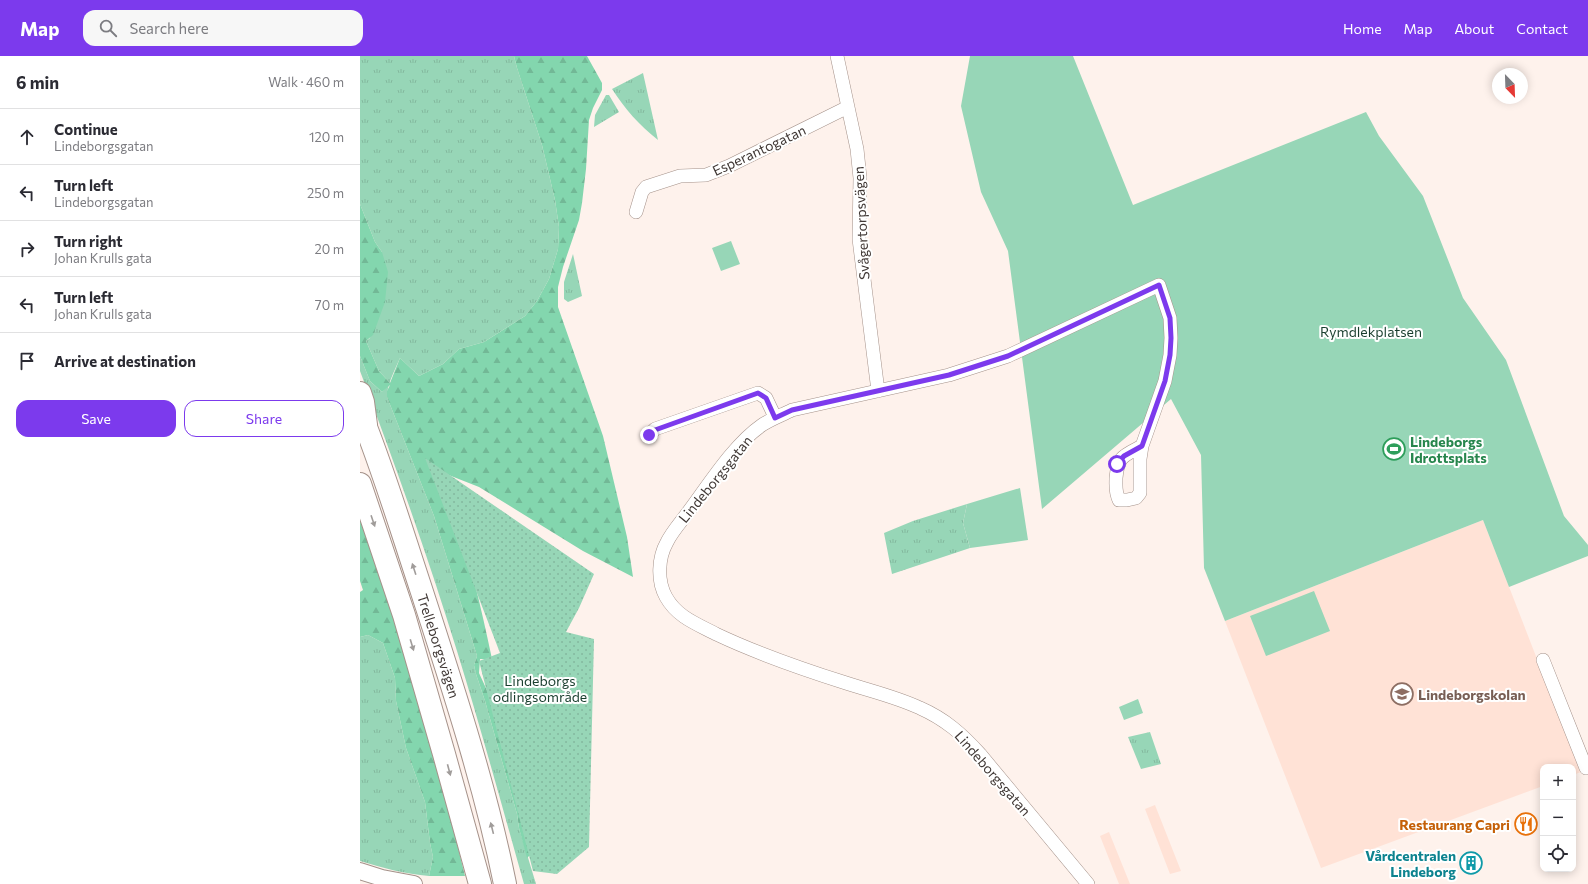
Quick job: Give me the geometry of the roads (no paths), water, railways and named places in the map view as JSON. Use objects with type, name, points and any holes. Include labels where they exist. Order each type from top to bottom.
[{"type":"highway","name":"Trelleborgsvägen","points":[[360,393],[363,402],[363,419],[386,482],[451,680],[485,798],[505,878]]},
{"type":"highway","name":"Trelleborgsvägen","points":[[360,484],[399,600],[442,746],[480,884]]},
{"type":"highway","points":[[457,803],[456,818],[472,884]]},
{"type":"street","name":"Svågertorpsvägen","points":[[837,56],[857,149],[860,178],[859,238],[878,391]]},
{"type":"street","name":"Esperantogatan","points":[[636,212],[642,192],[646,187],[680,176],[706,175],[729,166],[848,107]]},
{"type":"street","name":"Lindeborgsgatan","points":[[1088,884],[966,738],[945,721],[908,704],[794,666],[731,641],[689,620],[680,614],[667,598],[661,581],[660,563],[667,541],[727,461],[745,440],[763,425],[775,418],[792,410],[949,375],[1008,356],[1159,285],[1170,318],[1170,355],[1165,381],[1142,446]]},
{"type":"street","points":[[649,435],[655,430],[758,393],[766,398],[775,418]]},
{"type":"street","points":[[1543,660],[1586,768],[1588,767]]},
{"type":"street","points":[[360,872],[414,884]]},
{"type":"place","name":"Lindeborgs Idrottsplats","points":[[1394,449]]},
{"type":"place","name":"Lindeborgskolan","points":[[1402,694]]},
{"type":"place","name":"Restaurang Capri","points":[[1526,824]]},
{"type":"place","name":"Vårdcentralen Lindeborg","points":[[1471,863]]},
{"type":"park label","name":"Rymdlekplatsen","points":[[1371,331]]},
{"type":"park label","name":"Lindeborgs odlingsområde","points":[[540,688]]}]
